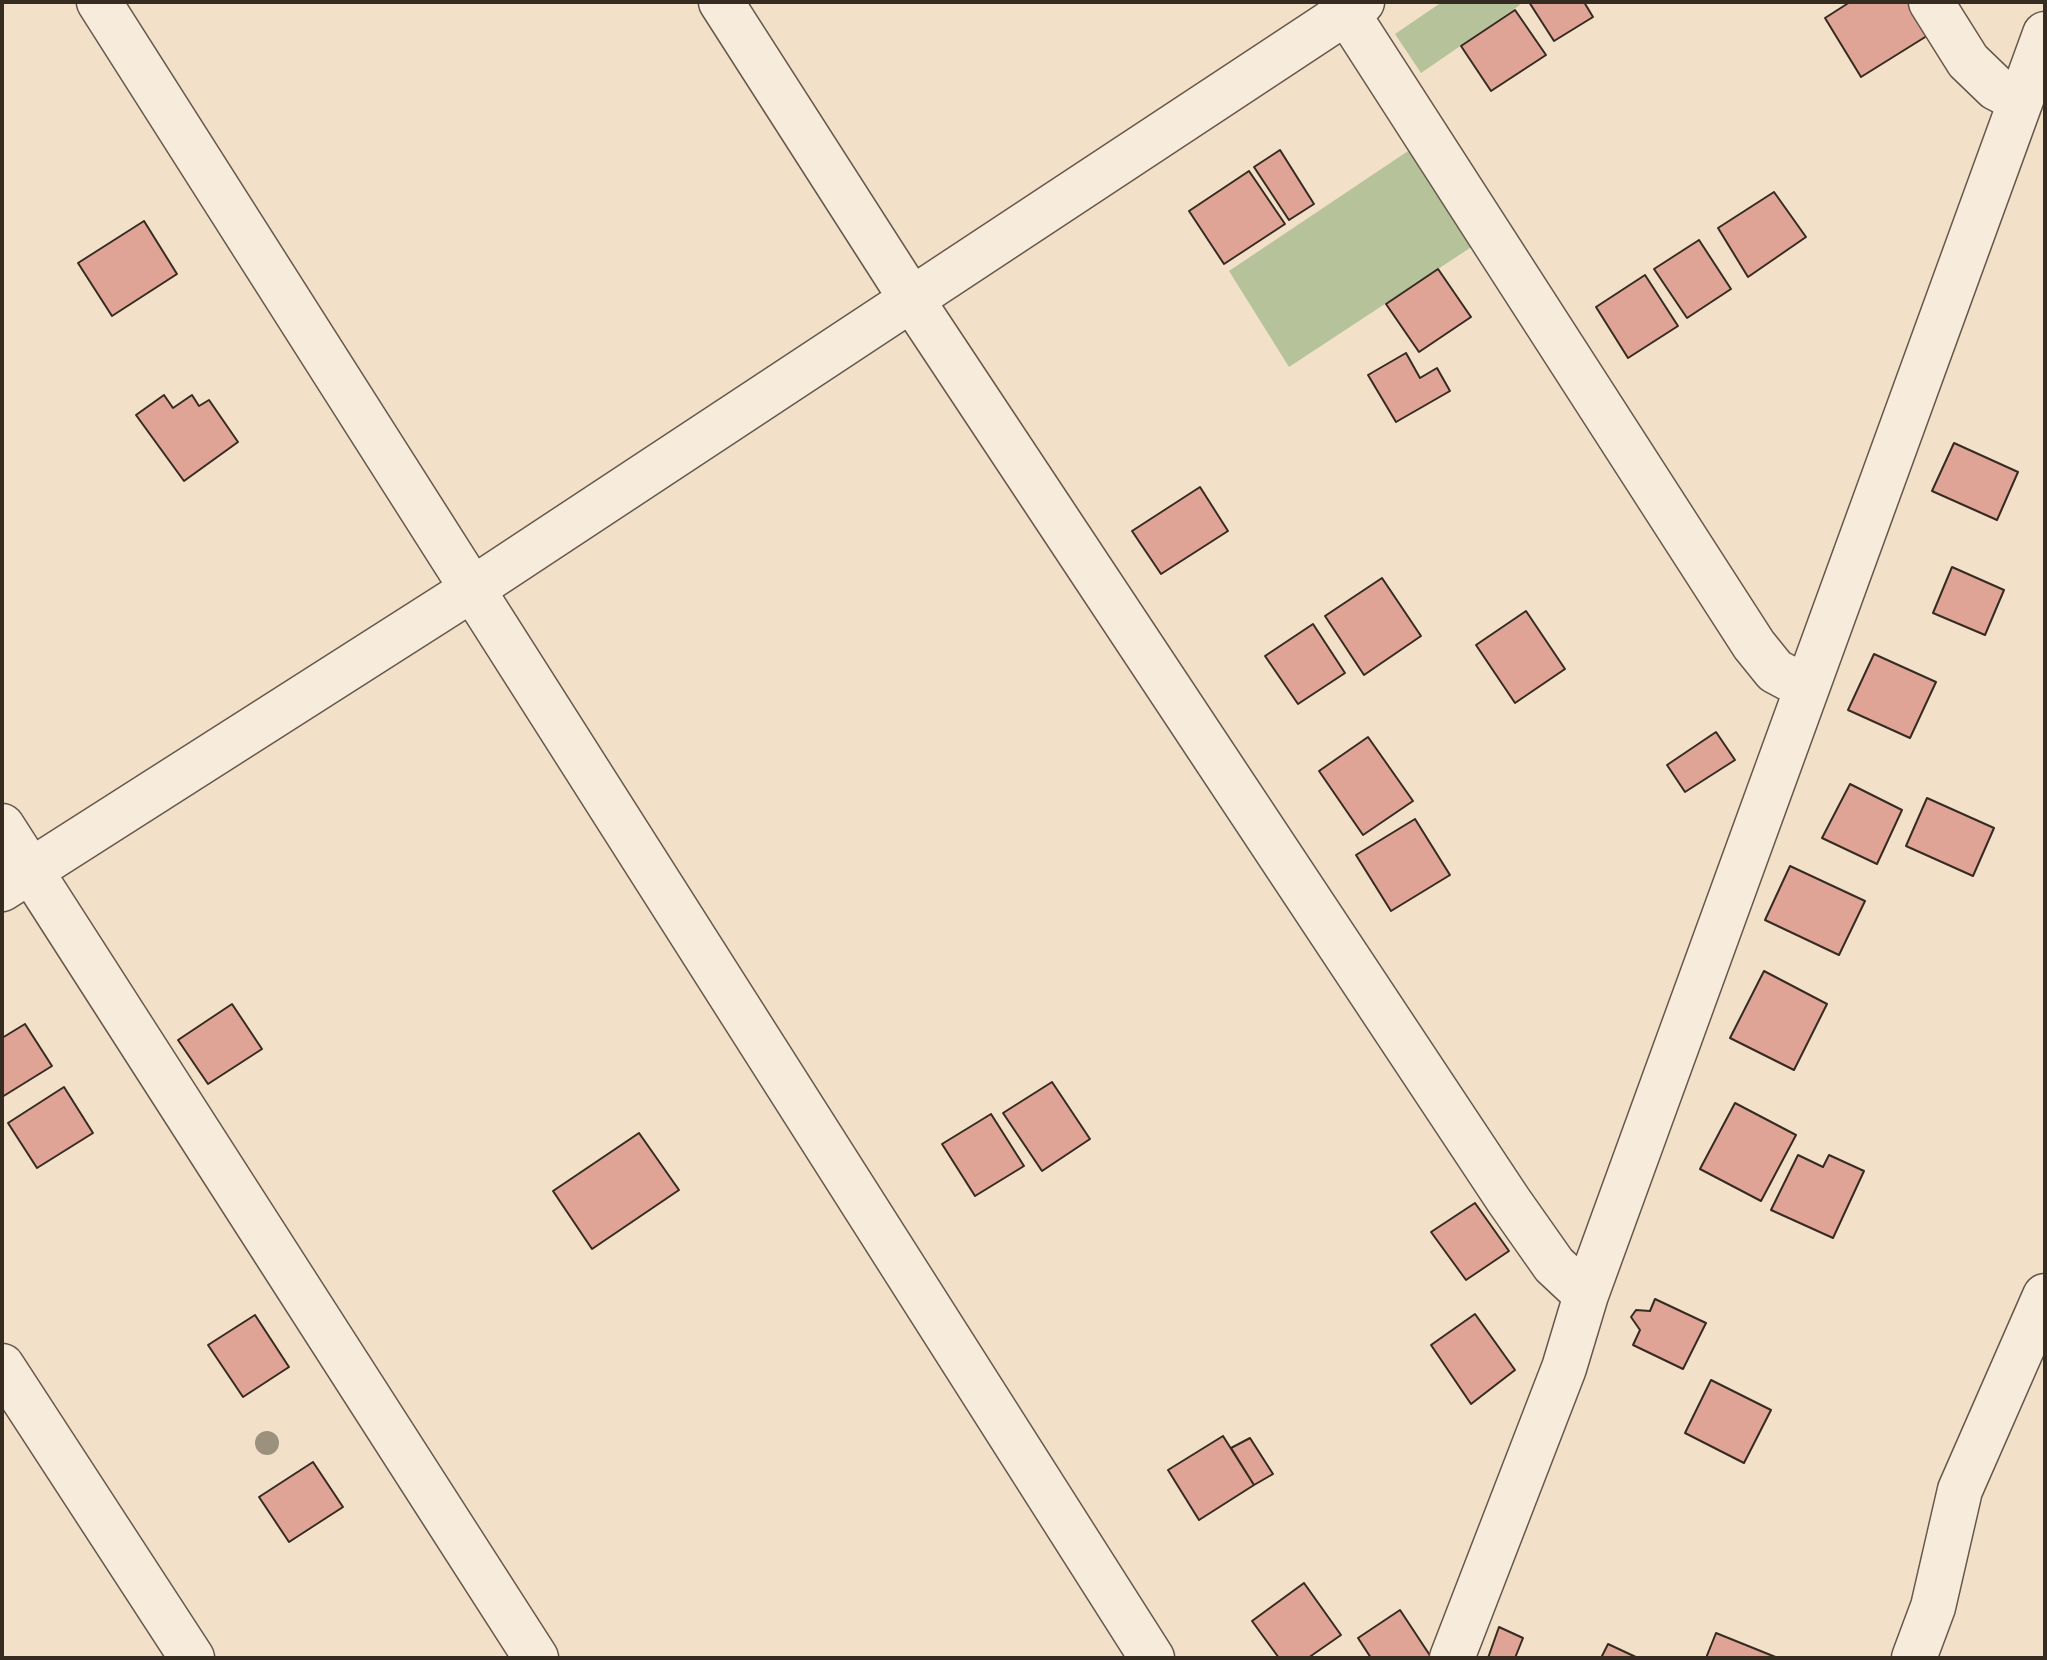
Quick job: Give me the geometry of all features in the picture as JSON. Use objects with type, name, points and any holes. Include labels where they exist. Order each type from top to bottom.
[{"type":"street","points":[[99,2],[1152,1658]]},
{"type":"street","points":[[721,2],[912,300],[1509,1201],[1554,1265],[1586,1295]]},
{"type":"street","points":[[1931,2],[1968,61],[1996,88],[2019,100]]},
{"type":"street","points":[[16,880],[474,588],[912,300],[1350,5],[1754,645],[1775,671],[1805,687]]},
{"type":"street","points":[[1452,1658],[1564,1368],[1586,1295],[1805,687],[2045,34]]},
{"type":"street","points":[[2,826],[16,880],[536,1658]]},
{"type":"street","points":[[1914,1658],[1933,1607],[1960,1490],[2045,1296]]},
{"type":"street","points":[[2,1366],[192,1658]]},
{"type":"green space","points":[[1442,2],[1518,2],[1520,5],[1421,73],[1395,34]]},
{"type":"green space","points":[[1414,147],[1476,244],[1289,367],[1229,271]]},
{"type":"building","points":[[1529,2],[1584,2],[1593,17],[1554,41]]},
{"type":"building","points":[[1850,2],[1910,2],[1930,34],[1861,77],[1825,18]]},
{"type":"building","points":[[1515,10],[1546,55],[1491,91],[1461,46]]},
{"type":"building","points":[[1280,150],[1314,204],[1289,220],[1254,167]]},
{"type":"building","points":[[1249,171],[1285,224],[1224,264],[1189,211]]},
{"type":"building","points":[[1774,192],[1806,237],[1748,277],[1718,228]]},
{"type":"building","points":[[144,221],[177,274],[112,316],[78,263]]},
{"type":"building","points":[[1699,240],[1731,289],[1687,318],[1654,269]]},
{"type":"building","points":[[1438,269],[1471,317],[1419,352],[1386,304]]},
{"type":"building","points":[[1645,275],[1678,326],[1628,358],[1596,307]]},
{"type":"building","points":[[1406,353],[1420,378],[1437,368],[1450,391],[1396,422],[1368,375]]},
{"type":"building","points":[[164,395],[173,408],[192,395],[199,406],[209,400],[238,442],[184,481],[136,415]]},
{"type":"building","points":[[1954,443],[2018,472],[1997,520],[1932,491]]},
{"type":"building","points":[[1200,487],[1228,531],[1161,574],[1132,531]]},
{"type":"building","points":[[1952,567],[2004,590],[1985,635],[1933,613]]},
{"type":"building","points":[[1382,578],[1421,636],[1364,675],[1325,616]]},
{"type":"building","points":[[1526,611],[1565,669],[1515,703],[1476,645]]},
{"type":"building","points":[[1313,624],[1345,673],[1298,704],[1265,656]]},
{"type":"building","points":[[1874,654],[1936,682],[1910,738],[1848,710]]},
{"type":"building","points":[[1716,732],[1735,760],[1685,792],[1667,765]]},
{"type":"building","points":[[1368,737],[1413,801],[1363,835],[1319,771]]},
{"type":"building","points":[[1850,784],[1902,810],[1877,864],[1822,838]]},
{"type":"building","points":[[1927,798],[1994,828],[1973,876],[1906,846]]},
{"type":"building","points":[[1415,819],[1450,875],[1391,911],[1356,855]]},
{"type":"building","points":[[1790,866],[1865,901],[1839,955],[1765,920]]},
{"type":"building","points":[[1764,971],[1827,1004],[1794,1070],[1730,1038]]},
{"type":"building","points":[[232,1004],[262,1049],[208,1084],[178,1040]]},
{"type":"building","points":[[25,1024],[52,1066],[2,1097],[2,1038]]},
{"type":"building","points":[[1052,1082],[1090,1139],[1042,1171],[1003,1113]]},
{"type":"building","points":[[64,1087],[93,1133],[37,1168],[8,1123]]},
{"type":"building","points":[[1735,1103],[1796,1135],[1761,1201],[1700,1169]]},
{"type":"building","points":[[991,1114],[1024,1166],[975,1196],[942,1144]]},
{"type":"building","points":[[639,1133],[679,1190],[592,1249],[553,1191]]},
{"type":"building","points":[[1798,1155],[1823,1167],[1829,1155],[1864,1171],[1833,1238],[1771,1210]]},
{"type":"building","points":[[1475,1203],[1509,1251],[1466,1280],[1431,1232]]},
{"type":"building","points":[[1655,1299],[1706,1323],[1683,1369],[1633,1345],[1640,1330],[1631,1317],[1636,1310],[1650,1311]]},
{"type":"building","points":[[1475,1314],[1515,1370],[1471,1404],[1431,1345]]},
{"type":"building","points":[[255,1315],[289,1367],[243,1397],[208,1345]]},
{"type":"building","points":[[1711,1380],[1771,1410],[1744,1463],[1685,1433]]},
{"type":"building","points":[[1223,1436],[1254,1485],[1199,1520],[1168,1470]]},
{"type":"building","points":[[1250,1438],[1273,1474],[1254,1485],[1231,1448]]},
{"type":"building","points":[[313,1462],[343,1507],[289,1542],[259,1497]]},
{"type":"building","points":[[1304,1583],[1341,1635],[1308,1658],[1279,1658],[1252,1621]]},
{"type":"building","points":[[1400,1610],[1431,1657],[1371,1658],[1358,1638]]},
{"type":"building","points":[[1499,1627],[1523,1638],[1515,1658],[1488,1658]]},
{"type":"building","points":[[1716,1633],[1778,1658],[1706,1658]]},
{"type":"building","points":[[1608,1644],[1638,1658],[1601,1658]]}]
